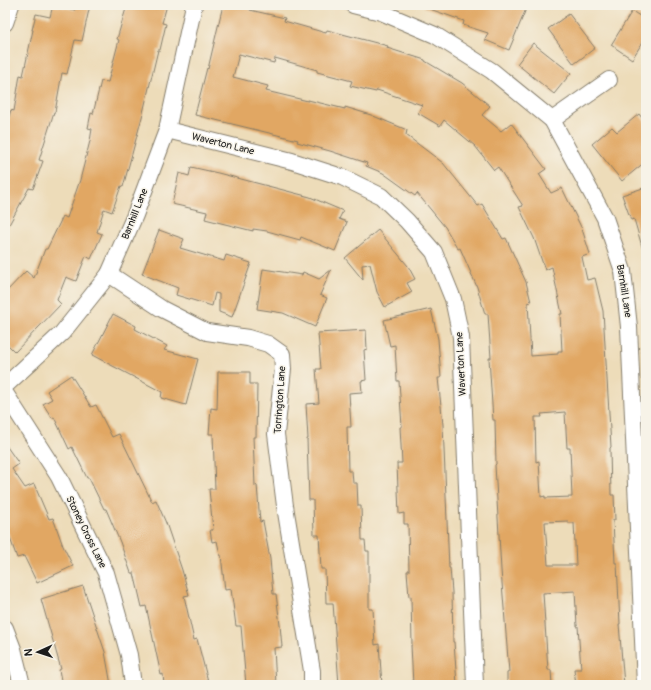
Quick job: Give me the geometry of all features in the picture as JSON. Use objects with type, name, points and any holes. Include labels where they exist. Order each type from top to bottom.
[{"type":"street","points":[[5,23],[11,5]]},
{"type":"street","name":"Barnhill Lane","points":[[5,386],[62,333],[109,274],[135,215],[168,130],[194,5]]},
{"type":"street","name":"Barnhill Lane","points":[[353,5],[381,12],[435,35],[492,71],[552,120],[605,218],[623,271],[629,327],[645,685]]},
{"type":"street","points":[[552,120],[609,80]]},
{"type":"street","name":"Waverton Lane","points":[[168,130],[292,161],[342,177],[380,196],[407,221],[434,252],[453,299],[461,338],[475,685]]},
{"type":"street","name":"Torrington Lane","points":[[109,274],[162,309],[207,332],[248,338],[262,342],[268,344],[282,354],[283,369],[276,434],[281,479],[312,671],[312,685]]},
{"type":"street","name":"Stoney Cross Lane","points":[[5,393],[59,477],[106,573],[129,655],[133,685]]},
{"type":"street","points":[[5,628],[13,649],[22,685]]},
{"type":"building","points":[[53,5],[75,10],[76,5],[90,5],[82,41],[75,40],[67,74],[62,73],[55,112],[39,160],[43,161],[33,189],[29,188],[5,232],[5,129],[11,110],[14,111],[20,75],[23,76],[36,14],[50,17]]},
{"type":"building","points":[[127,5],[167,5],[162,23],[166,24],[160,50],[158,50],[123,187],[121,186],[112,212],[104,209],[97,232],[102,234],[91,259],[86,256],[76,281],[66,277],[57,300],[61,304],[15,352],[5,342],[5,293],[26,271],[34,278],[45,249],[47,249],[63,216],[67,218],[80,180],[90,141],[92,129],[88,128],[91,113],[93,114],[101,81],[108,82],[119,40],[117,39]]},
{"type":"building","points":[[223,5],[235,5],[285,18],[284,21],[326,33],[327,30],[388,46],[387,48],[425,60],[462,83],[490,106],[482,115],[501,131],[511,123],[546,169],[539,174],[551,193],[562,188],[582,229],[590,254],[582,257],[587,280],[595,278],[603,311],[611,447],[611,495],[614,495],[615,520],[613,520],[615,563],[617,563],[619,624],[624,685],[576,685],[574,669],[581,669],[575,591],[543,593],[548,670],[551,670],[552,685],[507,685],[507,673],[509,672],[501,570],[495,465],[495,420],[493,420],[488,314],[485,314],[477,287],[460,248],[458,249],[445,227],[417,193],[415,196],[383,173],[366,166],[367,163],[297,142],[298,140],[195,115],[207,68],[208,69]],"holes":[[[239,54],[274,63],[275,58],[317,70],[317,72],[352,81],[350,86],[376,92],[377,90],[422,105],[418,113],[440,126],[444,120],[475,146],[494,170],[498,167],[523,206],[519,207],[534,238],[545,270],[552,267],[562,314],[560,314],[562,351],[558,351],[558,354],[531,356],[528,303],[531,302],[526,282],[506,238],[503,239],[482,204],[478,206],[443,163],[406,135],[407,130],[371,115],[345,107],[345,109],[266,91],[268,86],[233,77]],[[565,412],[567,448],[570,448],[572,497],[541,497],[539,461],[536,462],[535,417],[542,417],[541,414]],[[568,521],[568,523],[574,523],[576,565],[548,565],[545,522]]]},
{"type":"building","points":[[425,5],[515,5],[526,9],[509,50],[485,40],[488,33],[463,25],[464,21],[424,7]]},
{"type":"building","points":[[632,11],[646,20],[646,37],[632,59],[611,45]]},
{"type":"building","points":[[569,14],[595,48],[574,64],[548,29]]},
{"type":"building","points":[[533,43],[571,73],[554,94],[517,64]]},
{"type":"building","points":[[639,114],[646,123],[646,161],[622,181],[592,144],[612,127],[617,132]]},
{"type":"building","points":[[191,167],[310,197],[343,211],[339,219],[347,222],[335,251],[301,237],[300,240],[267,231],[253,229],[253,231],[205,219],[207,212],[172,204],[179,173],[189,176]]},
{"type":"building","points":[[646,187],[646,249],[643,250],[634,219],[631,220],[622,195]]},
{"type":"building","points":[[159,230],[184,239],[180,248],[224,261],[226,255],[251,263],[232,317],[219,312],[219,294],[215,293],[212,306],[176,295],[178,288],[142,274]]},
{"type":"building","points":[[378,230],[408,266],[415,279],[407,283],[412,292],[385,307],[377,292],[370,264],[362,265],[363,280],[345,258]]},
{"type":"building","points":[[263,269],[302,275],[303,272],[319,279],[331,270],[320,295],[327,298],[315,327],[283,313],[257,309]]},
{"type":"building","points":[[431,309],[438,339],[441,378],[438,378],[443,425],[449,568],[452,592],[453,642],[457,685],[413,685],[411,596],[409,597],[407,571],[409,571],[408,524],[404,524],[404,513],[399,514],[397,463],[402,463],[400,427],[402,427],[399,381],[397,381],[395,345],[390,346],[384,320]]},
{"type":"building","points":[[113,314],[136,326],[135,329],[167,346],[164,350],[198,359],[186,405],[161,398],[162,392],[92,355]]},
{"type":"building","points":[[366,330],[367,349],[364,350],[366,380],[361,381],[362,392],[349,393],[351,427],[347,427],[348,471],[352,471],[353,483],[357,483],[358,506],[361,506],[362,540],[365,540],[366,551],[369,551],[369,609],[373,609],[375,645],[379,644],[382,685],[339,685],[333,603],[326,603],[325,569],[321,569],[319,535],[314,535],[313,500],[309,500],[306,404],[319,403],[316,369],[321,369],[318,333]]},
{"type":"building","points":[[218,372],[250,372],[250,384],[257,384],[256,437],[253,437],[255,486],[257,485],[260,522],[263,521],[270,559],[273,594],[276,594],[280,625],[282,647],[274,648],[276,685],[246,685],[241,626],[236,626],[231,589],[225,590],[221,555],[217,541],[212,542],[210,530],[213,530],[209,489],[215,489],[213,434],[209,434],[211,408],[217,409]]},
{"type":"building","points":[[71,375],[91,407],[96,405],[112,437],[119,434],[152,502],[156,500],[166,523],[182,570],[189,595],[184,596],[194,640],[197,639],[209,685],[164,685],[163,674],[161,675],[146,606],[142,607],[134,573],[131,573],[106,509],[104,509],[89,478],[87,478],[72,447],[69,449],[54,417],[52,418],[43,404],[52,399],[47,391]]},
{"type":"building","points":[[5,444],[19,464],[12,469],[25,488],[34,484],[49,519],[53,518],[63,546],[73,566],[37,583],[24,556],[17,558],[5,524]]},
{"type":"building","points":[[83,586],[105,652],[111,685],[62,685],[59,670],[61,669],[41,599]]}]
